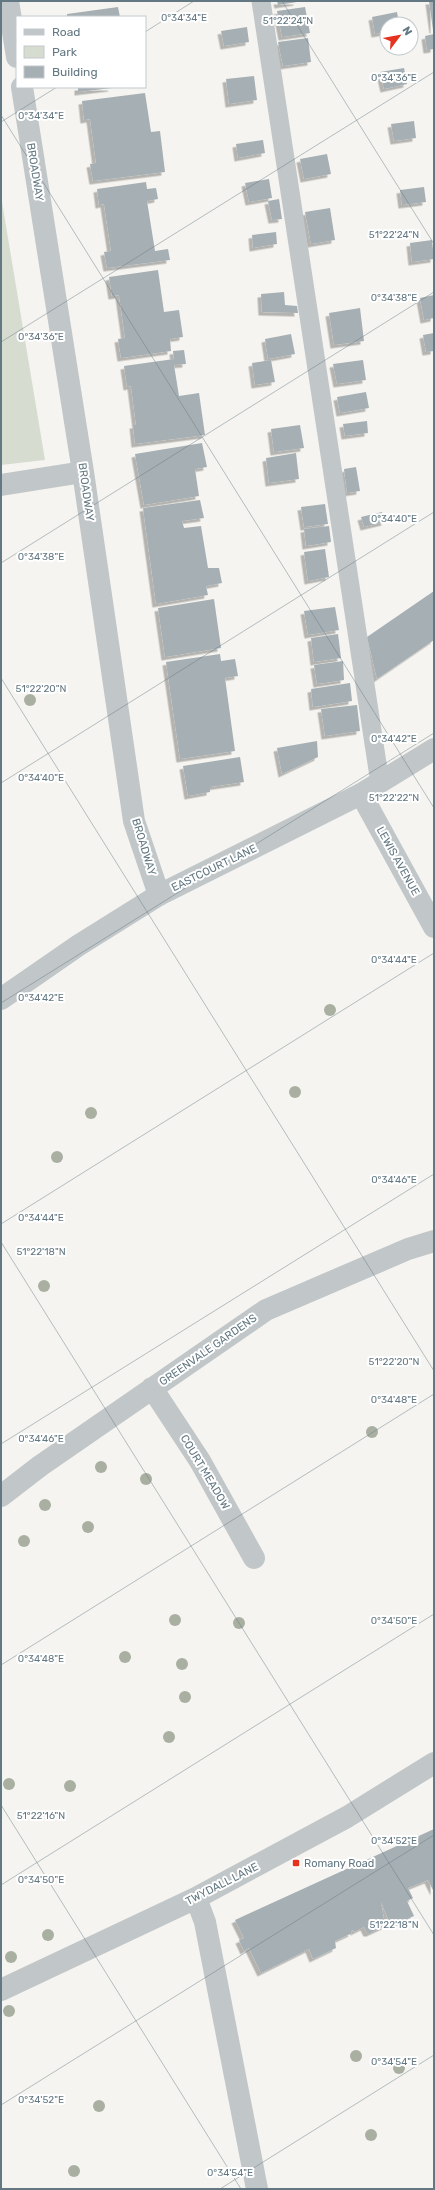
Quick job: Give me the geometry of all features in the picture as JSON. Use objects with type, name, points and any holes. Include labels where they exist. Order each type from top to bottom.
[{"type":"street","points":[[8,1],[16,51]]},
{"type":"street","name":"BROADWAY","points":[[22,88],[83,472],[134,820],[159,895]]},
{"type":"street","points":[[1,485],[83,472]]},
{"type":"street","name":"EASTCOURT LANE","points":[[1,999],[80,945],[159,895],[361,794],[434,749]]},
{"type":"street","name":"LEWIS AVENUE","points":[[361,794],[434,927]]},
{"type":"street","name":"GREENVALE GARDENS","points":[[1,1496],[40,1466],[266,1310],[408,1249],[434,1241]]},
{"type":"street","name":"COURT MEADOW","points":[[152,1388],[200,1461],[254,1558]]},
{"type":"street","name":"TWYDALL LANE","points":[[1,1990],[196,1898],[346,1817],[434,1763]]},
{"type":"street","points":[[196,1898],[204,1922],[257,2189]]},
{"type":"lane","points":[[261,1],[380,782]]},
{"type":"green space","points":[[1,196],[45,460],[1,465]]},
{"type":"building","points":[[277,1],[297,1],[297,2],[278,5]]},
{"type":"building","points":[[429,1],[434,1],[434,30],[433,30]]},
{"type":"building","points":[[118,7],[120,16],[67,16],[67,14]]},
{"type":"building","points":[[305,7],[310,33],[282,37],[277,11]]},
{"type":"building","points":[[397,12],[398,16],[379,16],[379,33],[375,34],[372,17]]},
{"type":"building","points":[[247,27],[249,42],[224,46],[221,31]]},
{"type":"building","points":[[434,34],[434,49],[427,50],[425,36]]},
{"type":"building","points":[[308,38],[311,62],[283,66],[278,42]]},
{"type":"building","points":[[404,68],[407,84],[384,89],[380,72]]},
{"type":"building","points":[[254,76],[257,100],[229,104],[226,79]]},
{"type":"building","points":[[78,88],[112,88],[78,92]]},
{"type":"building","points":[[145,93],[151,132],[160,131],[165,172],[93,181],[90,164],[96,163],[90,119],[84,120],[82,101]]},
{"type":"building","points":[[414,121],[416,138],[394,141],[391,124]]},
{"type":"building","points":[[263,140],[265,153],[238,158],[236,144]]},
{"type":"building","points":[[327,154],[331,174],[304,179],[300,159]]},
{"type":"building","points":[[269,179],[272,198],[249,202],[245,183]]},
{"type":"building","points":[[146,182],[147,189],[156,188],[158,199],[147,201],[155,251],[168,249],[170,260],[107,268],[104,252],[111,251],[104,204],[99,205],[97,189]]},
{"type":"building","points":[[424,187],[426,202],[402,205],[400,190]]},
{"type":"building","points":[[279,199],[282,219],[272,220],[268,201]]},
{"type":"building","points":[[330,208],[335,240],[311,244],[305,212]]},
{"type":"building","points":[[276,232],[277,244],[253,248],[252,235]]},
{"type":"building","points":[[432,240],[434,259],[412,262],[410,243]]},
{"type":"building","points":[[158,270],[164,312],[179,310],[183,337],[170,339],[171,351],[121,358],[118,339],[125,338],[119,295],[112,296],[109,277]]},
{"type":"building","points":[[284,292],[285,305],[297,306],[298,313],[262,312],[261,294]]},
{"type":"building","points":[[434,295],[434,318],[424,320],[420,298]]},
{"type":"building","points":[[360,308],[364,341],[334,345],[329,313]]},
{"type":"building","points":[[434,333],[434,351],[426,352],[423,335]]},
{"type":"building","points":[[291,334],[295,354],[268,359],[265,339]]},
{"type":"building","points":[[184,350],[186,364],[174,365],[179,396],[199,393],[205,435],[135,444],[133,425],[136,425],[131,386],[127,387],[124,366],[174,359],[173,351]]},
{"type":"building","points":[[271,360],[275,382],[255,385],[252,363]]},
{"type":"building","points":[[363,360],[366,380],[337,384],[333,364]]},
{"type":"building","points":[[366,392],[369,408],[340,413],[337,397]]},
{"type":"building","points":[[367,421],[368,433],[345,436],[343,424]]},
{"type":"building","points":[[300,425],[304,448],[274,452],[271,429]]},
{"type":"building","points":[[202,443],[207,467],[195,469],[199,496],[144,505],[135,454]]},
{"type":"building","points":[[296,453],[299,479],[269,483],[266,458]]},
{"type":"building","points":[[356,467],[360,491],[347,493],[344,469]]},
{"type":"building","points":[[200,500],[204,518],[182,521],[184,528],[201,526],[208,568],[219,568],[222,583],[206,586],[208,595],[156,604],[143,508]]},
{"type":"building","points":[[325,504],[328,524],[304,527],[301,507]]},
{"type":"building","points":[[382,512],[385,522],[364,527],[361,517]]},
{"type":"building","points":[[329,526],[331,542],[306,546],[304,529]]},
{"type":"building","points":[[325,549],[329,577],[308,581],[304,552]]},
{"type":"building","points":[[434,591],[434,640],[377,679],[367,637]]},
{"type":"building","points":[[214,599],[221,648],[165,657],[158,608]]},
{"type":"building","points":[[335,607],[339,630],[308,635],[304,611]]},
{"type":"building","points":[[338,634],[341,658],[314,662],[311,638]]},
{"type":"building","points":[[220,654],[221,661],[235,659],[238,676],[225,678],[235,751],[180,759],[166,662]]},
{"type":"building","points":[[343,661],[344,680],[317,684],[314,665]]},
{"type":"building","points":[[350,683],[352,701],[313,707],[311,689]]},
{"type":"building","points":[[357,705],[360,731],[325,736],[321,709]]},
{"type":"building","points":[[317,741],[318,757],[282,774],[277,748]]},
{"type":"building","points":[[240,757],[244,782],[210,787],[210,792],[188,796],[183,766]]},
{"type":"building","points":[[434,1829],[434,1892],[428,1880],[408,1888],[413,1898],[407,1901],[414,1916],[391,1926],[381,1902],[385,1926],[370,1933],[367,1933],[364,1927],[354,1932],[353,1930],[351,1931],[352,1933],[335,1941],[336,1948],[313,1959],[309,1949],[261,1973],[249,1948],[244,1951],[239,1940],[244,1938],[235,1920]]},
{"type":"place","name":"Romany Road","points":[[296,1863]]}]
